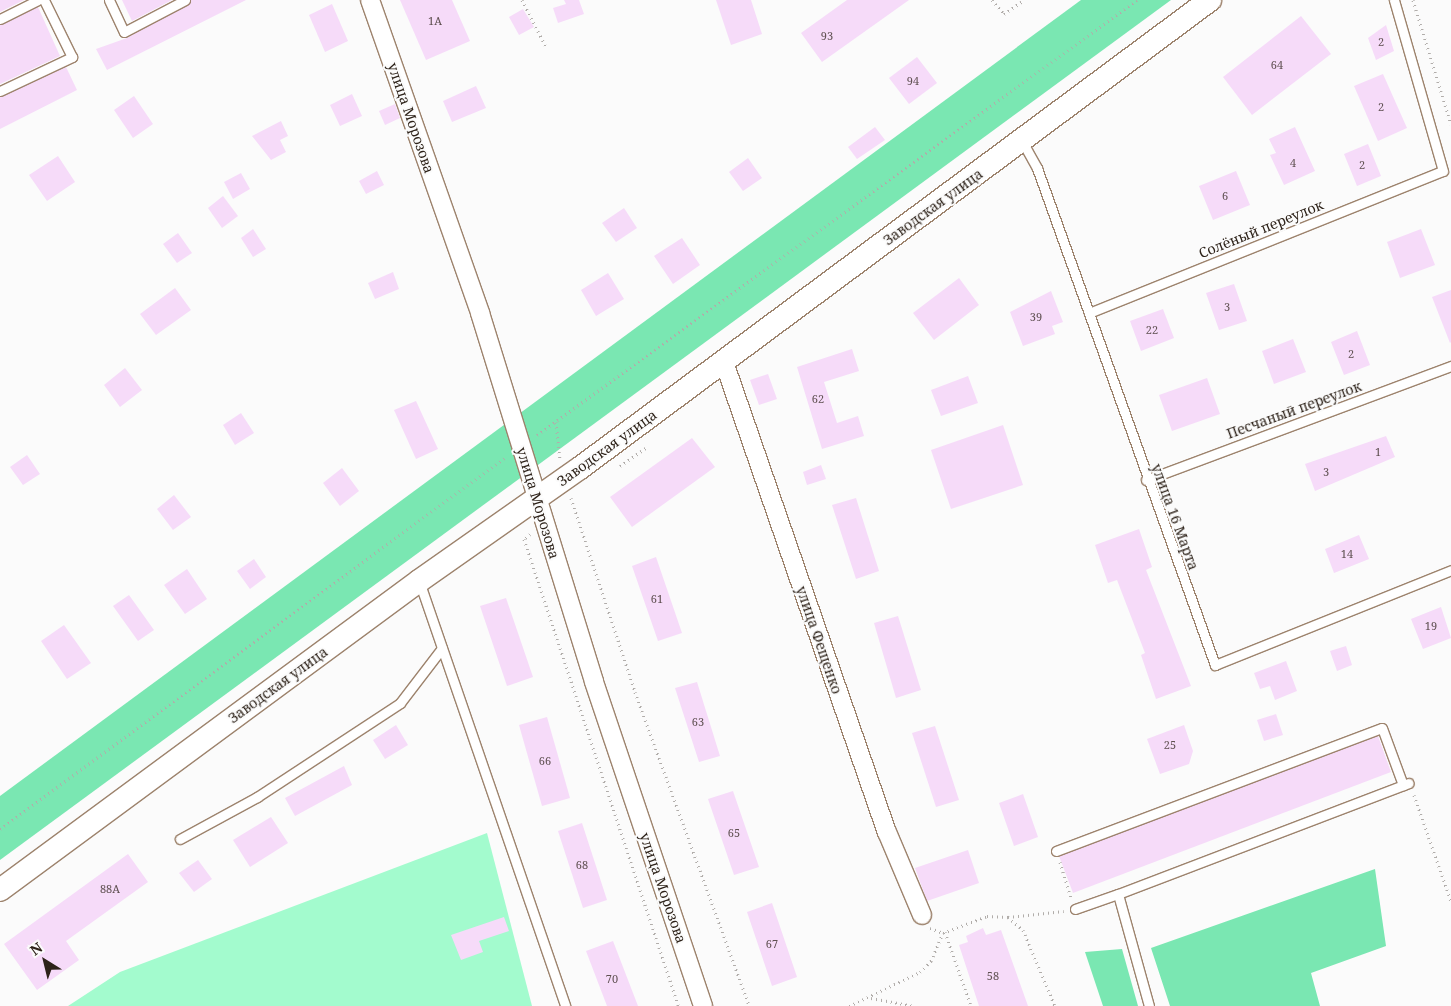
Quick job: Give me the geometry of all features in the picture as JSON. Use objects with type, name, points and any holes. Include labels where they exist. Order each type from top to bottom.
[{"type":"street","name":"улица Морозова","points":[[370,0],[480,313],[544,524],[703,1006]]},
{"type":"street","name":"Заводская улица","points":[[0,890],[419,581],[724,362],[1210,0]]},
{"type":"street","name":"улица Фещенко","points":[[724,362],[884,822],[922,915]]},
{"type":"lane","points":[[0,19],[38,0]]},
{"type":"lane","points":[[0,92],[72,56],[44,0]]},
{"type":"lane","points":[[108,0],[124,32],[185,0]]},
{"type":"lane","name":"Солёный переулок","points":[[1089,313],[1444,171],[1394,0]]},
{"type":"lane","name":"улица 16 Марта","points":[[1022,141],[1037,168],[1146,480],[1215,665],[1451,570]]},
{"type":"lane","name":"Песчаный переулок","points":[[1146,480],[1451,366]]},
{"type":"lane","points":[[419,581],[565,1006]]},
{"type":"lane","points":[[180,839],[257,797],[400,702],[442,648]]},
{"type":"lane","points":[[1056,851],[1382,728],[1406,784],[1075,909]]},
{"type":"lane","points":[[1118,894],[1149,1006]]},
{"type":"path","points":[[522,0],[546,47]]},
{"type":"path","points":[[992,0],[1004,14],[1024,0]]},
{"type":"path","points":[[0,829],[520,446],[556,422],[1137,0]]},
{"type":"path","points":[[1413,0],[1451,124]]},
{"type":"path","points":[[556,422],[561,468]]},
{"type":"path","points":[[574,488],[570,501],[749,1006]]},
{"type":"path","points":[[544,524],[524,539],[678,1006]]},
{"type":"path","points":[[1406,784],[1451,901]]},
{"type":"path","points":[[922,915],[931,930],[944,932],[987,916],[1008,917],[1075,909],[1056,851]]},
{"type":"path","points":[[1008,917],[1023,930],[1054,1006]]},
{"type":"path","points":[[849,1006],[870,998],[920,972],[930,961],[944,932]]},
{"type":"path","points":[[944,932],[971,1006]]},
{"type":"path","points":[[870,998],[914,1006]]},
{"type":"green space","points":[[1081,0],[1171,0],[0,860],[0,796]]},
{"type":"green space","points":[[487,833],[532,1006],[68,1006],[120,972]]},
{"type":"green space","points":[[1375,869],[1386,946],[1311,973],[1320,1006],[1170,1006],[1151,948]]},
{"type":"green space","points":[[1122,949],[1138,1006],[1103,1006],[1085,952]]},
{"type":"building","points":[[0,0],[24,0],[0,12]]},
{"type":"building","points":[[122,0],[172,0],[132,21]]},
{"type":"building","points":[[191,0],[246,0],[107,70],[96,49],[127,38]]},
{"type":"building","points":[[400,0],[452,0],[470,41],[426,60]]},
{"type":"building","points":[[564,0],[579,0],[584,14],[558,23],[553,8],[566,4]]},
{"type":"building","points":[[716,0],[751,0],[762,34],[731,45]]},
{"type":"building","points":[[847,0],[909,0],[822,62],[801,33]]},
{"type":"building","points":[[332,4],[348,41],[325,52],[309,15]]},
{"type":"building","points":[[38,7],[60,56],[0,84],[0,25]]},
{"type":"building","points":[[523,9],[534,27],[519,35],[509,17]]},
{"type":"building","points":[[1301,16],[1331,54],[1252,115],[1223,77]]},
{"type":"building","points":[[1386,25],[1394,51],[1376,60],[1368,38]]},
{"type":"building","points":[[917,57],[937,83],[909,104],[889,78]]},
{"type":"building","points":[[66,67],[77,90],[0,129],[0,97]]},
{"type":"building","points":[[1383,74],[1407,128],[1378,141],[1354,86]]},
{"type":"building","points":[[476,86],[486,108],[452,122],[443,101]]},
{"type":"building","points":[[352,94],[362,116],[340,126],[330,105]]},
{"type":"building","points":[[134,96],[153,124],[133,138],[114,110]]},
{"type":"building","points":[[395,104],[400,118],[385,125],[379,111]]},
{"type":"building","points":[[281,121],[288,136],[280,140],[286,152],[271,160],[252,136]]},
{"type":"building","points":[[875,127],[885,140],[857,159],[848,147]]},
{"type":"building","points":[[1295,127],[1315,171],[1284,185],[1270,155],[1276,153],[1269,139]]},
{"type":"building","points":[[1368,144],[1381,176],[1357,186],[1344,154]]},
{"type":"building","points":[[58,156],[75,182],[47,201],[29,175]]},
{"type":"building","points":[[748,158],[762,178],[743,191],[729,172]]},
{"type":"building","points":[[377,171],[384,185],[366,194],[359,181]]},
{"type":"building","points":[[1236,171],[1250,205],[1213,220],[1199,186]]},
{"type":"building","points":[[241,173],[250,189],[233,199],[224,182]]},
{"type":"building","points":[[223,196],[238,216],[222,228],[208,208]]},
{"type":"building","points":[[624,208],[637,228],[616,242],[602,223]]},
{"type":"building","points":[[253,229],[266,249],[253,257],[241,238]]},
{"type":"building","points":[[1421,229],[1435,265],[1400,278],[1387,242]]},
{"type":"building","points":[[178,233],[192,253],[177,263],[163,244]]},
{"type":"building","points":[[682,238],[700,265],[673,284],[654,256]]},
{"type":"building","points":[[393,272],[399,289],[375,299],[368,283]]},
{"type":"building","points":[[608,273],[624,299],[596,316],[581,290]]},
{"type":"building","points":[[959,278],[979,305],[934,340],[913,313]]},
{"type":"building","points":[[1234,284],[1247,321],[1219,330],[1206,293]]},
{"type":"building","points":[[175,288],[191,310],[156,335],[140,314]]},
{"type":"building","points":[[1451,290],[1451,342],[1450,343],[1432,297]]},
{"type":"building","points":[[1051,291],[1063,322],[1052,326],[1055,334],[1023,346],[1010,312]]},
{"type":"building","points":[[1163,309],[1174,338],[1141,351],[1130,321]]},
{"type":"building","points":[[1357,331],[1370,365],[1344,375],[1331,342]]},
{"type":"building","points":[[1293,339],[1306,372],[1274,384],[1262,351]]},
{"type":"building","points":[[852,349],[859,371],[824,382],[837,423],[858,416],[864,436],[822,449],[797,367]]},
{"type":"building","points":[[125,368],[142,390],[120,407],[104,385]]},
{"type":"building","points":[[768,374],[777,399],[759,405],[750,380]]},
{"type":"building","points":[[968,376],[978,403],[941,416],[931,390]]},
{"type":"building","points":[[1207,378],[1220,414],[1172,431],[1159,395]]},
{"type":"building","points":[[416,401],[438,449],[416,459],[394,410]]},
{"type":"building","points":[[241,413],[254,433],[235,445],[223,425]]},
{"type":"building","points":[[1003,425],[1023,485],[951,509],[931,450]]},
{"type":"building","points":[[1386,436],[1395,457],[1315,491],[1305,464]]},
{"type":"building","points":[[692,438],[715,467],[632,527],[610,497]]},
{"type":"building","points":[[27,455],[40,474],[23,485],[10,467]]},
{"type":"building","points":[[821,465],[826,479],[807,485],[803,472]]},
{"type":"building","points":[[342,468],[359,491],[340,506],[323,483]]},
{"type":"building","points":[[174,495],[191,517],[173,530],[157,509]]},
{"type":"building","points":[[856,498],[879,571],[856,579],[832,505]]},
{"type":"building","points":[[1139,529],[1152,567],[1146,570],[1191,686],[1156,699],[1141,655],[1145,653],[1117,580],[1108,583],[1095,545]]},
{"type":"building","points":[[1359,535],[1369,559],[1334,573],[1325,549]]},
{"type":"building","points":[[656,557],[682,633],[658,641],[632,566]]},
{"type":"building","points":[[254,559],[266,577],[250,589],[237,571]]},
{"type":"building","points":[[187,569],[207,599],[185,614],[164,585]]},
{"type":"building","points":[[129,595],[154,630],[138,641],[113,606]]},
{"type":"building","points":[[506,598],[533,677],[507,686],[480,606]]},
{"type":"building","points":[[1441,607],[1451,638],[1423,649],[1411,619]]},
{"type":"building","points":[[898,616],[921,690],[896,698],[874,623]]},
{"type":"building","points":[[64,625],[91,663],[67,679],[41,641]]},
{"type":"building","points":[[1346,646],[1352,665],[1337,671],[1330,651]]},
{"type":"building","points":[[1286,661],[1297,691],[1275,700],[1270,686],[1260,689],[1254,673]]},
{"type":"building","points":[[697,682],[720,756],[699,762],[675,688]]},
{"type":"building","points":[[1276,714],[1283,735],[1264,741],[1257,720]]},
{"type":"building","points":[[547,717],[570,798],[542,806],[519,725]]},
{"type":"building","points":[[396,725],[408,745],[385,759],[373,740]]},
{"type":"building","points":[[1184,725],[1193,751],[1189,764],[1160,774],[1147,739]]},
{"type":"building","points":[[935,726],[959,800],[936,807],[912,733]]},
{"type":"building","points":[[1378,736],[1391,772],[1073,893],[1059,856]]},
{"type":"building","points":[[344,766],[352,785],[295,816],[285,798]]},
{"type":"building","points":[[733,791],[759,867],[734,875],[708,799]]},
{"type":"building","points":[[1023,794],[1038,837],[1014,846],[999,803]]},
{"type":"building","points":[[271,817],[288,843],[250,867],[233,840]]},
{"type":"building","points":[[582,823],[607,900],[583,908],[558,831]]},
{"type":"building","points":[[968,850],[979,883],[927,901],[915,868]]},
{"type":"building","points":[[128,854],[148,882],[66,941],[79,960],[37,990],[4,944]]},
{"type":"building","points":[[198,860],[212,879],[194,892],[179,873]]},
{"type":"building","points":[[772,903],[797,977],[772,986],[747,912]]},
{"type":"building","points":[[504,917],[509,931],[479,941],[483,952],[461,960],[451,935]]},
{"type":"building","points":[[983,928],[986,935],[1001,930],[1028,1006],[979,1006],[959,945],[968,942],[966,936]]},
{"type":"building","points":[[613,941],[638,1006],[607,1006],[586,951]]}]
